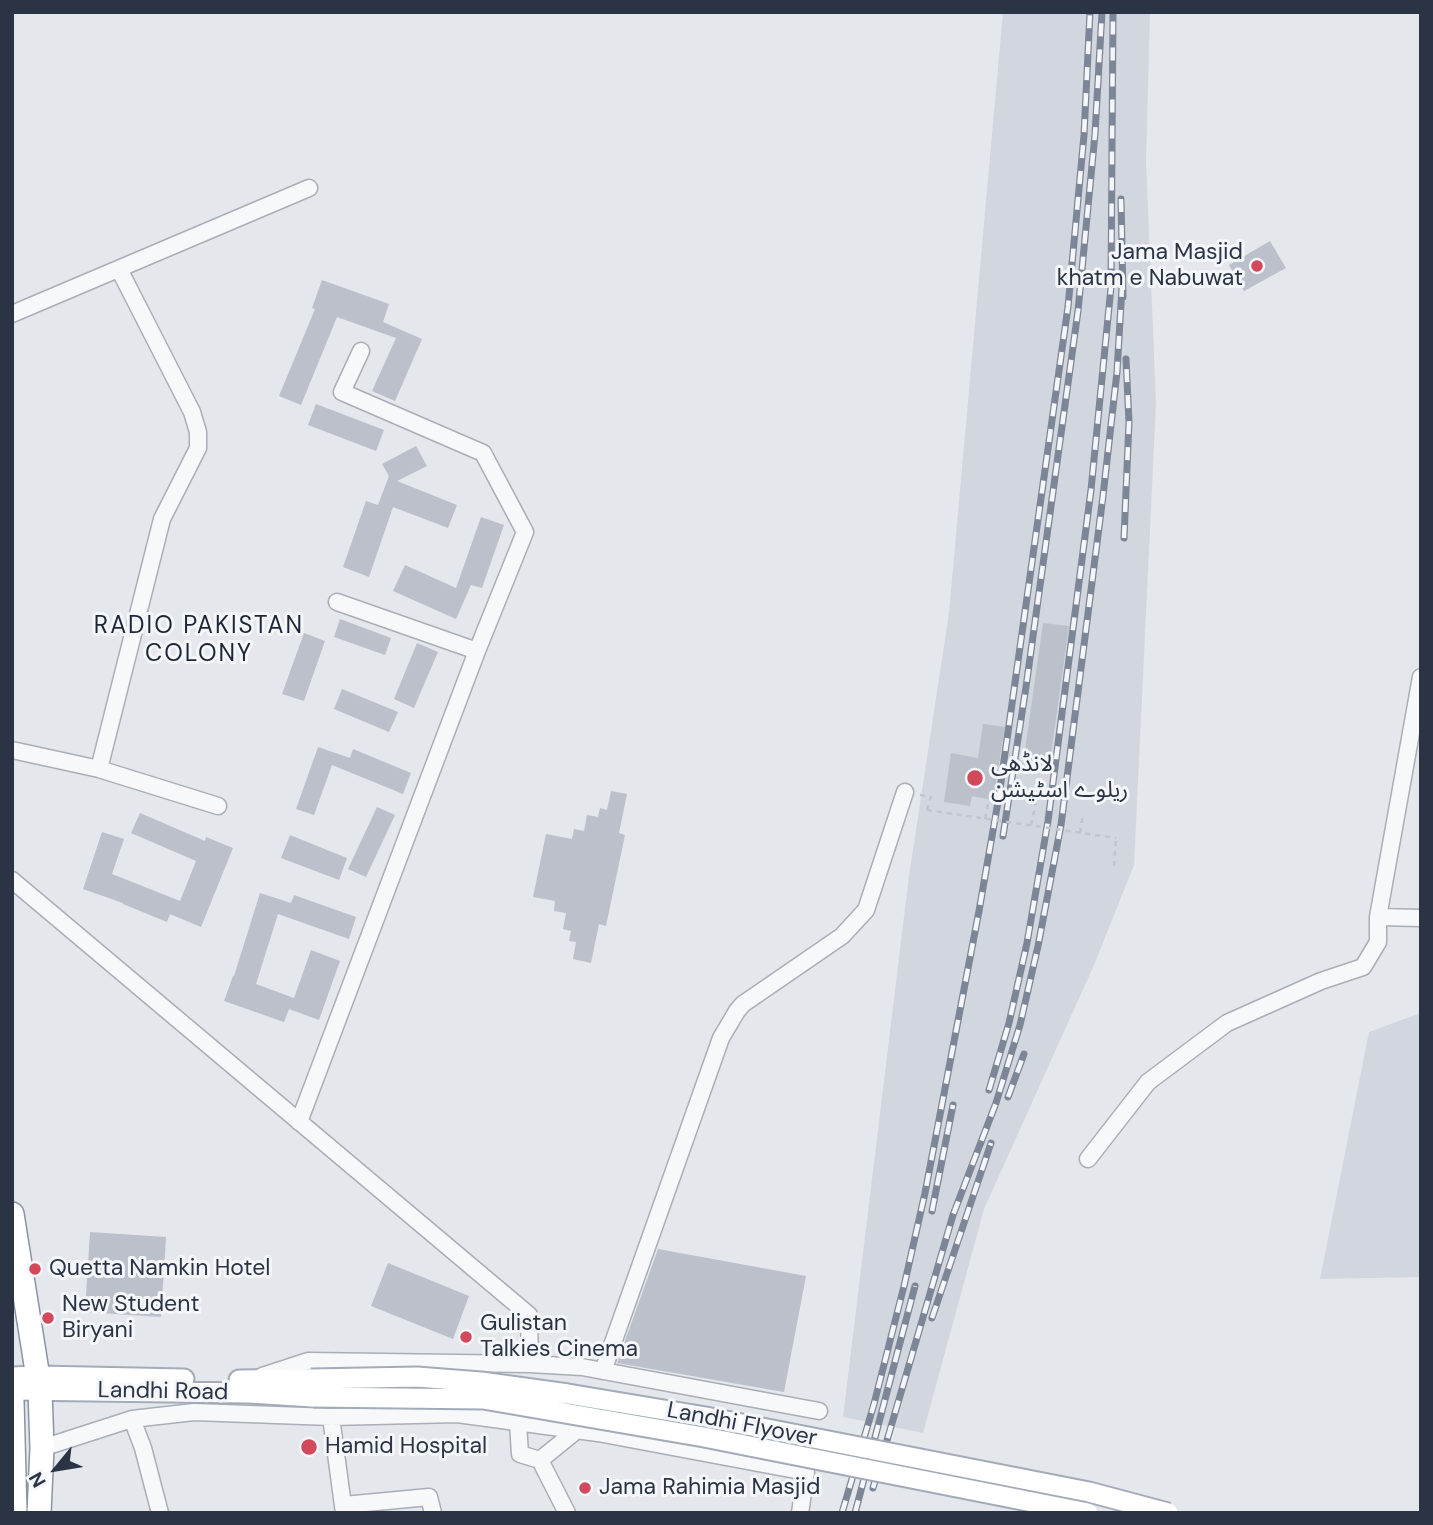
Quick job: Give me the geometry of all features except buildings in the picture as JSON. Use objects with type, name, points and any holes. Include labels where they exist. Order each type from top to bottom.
[{"type":"highway","points":[[12,1214],[39,1383],[42,1448],[39,1513]]},
{"type":"highway","points":[[12,1401],[15,1513]]},
{"type":"main road","points":[[12,1377],[39,1383]]},
{"type":"main road","name":"Landhi Flyover","points":[[312,1388],[417,1377],[481,1382],[568,1394],[705,1417],[1089,1492],[1168,1513]]},
{"type":"main road","name":"Landhi Road","points":[[12,1390],[39,1383],[250,1381],[312,1388]]},
{"type":"main road","name":"Landhi Road","points":[[39,1383],[249,1393],[312,1388]]},
{"type":"main road","name":"Landhi Flyover","points":[[312,1388],[483,1399],[704,1437],[1088,1513]]},
{"type":"street","points":[[12,314],[309,188]]},
{"type":"street","points":[[99,769],[162,519],[198,448],[198,432],[192,412],[118,268]]},
{"type":"street","points":[[299,1122],[524,532],[482,453],[342,392],[361,351]]},
{"type":"street","points":[[337,602],[477,651]]},
{"type":"street","points":[[1088,1159],[1148,1082],[1227,1023],[1321,981],[1363,967],[1378,942],[1378,917],[1421,677]]},
{"type":"street","points":[[12,750],[99,769],[218,806]]},
{"type":"street","points":[[603,1371],[721,1038],[743,1004],[842,936],[866,910],[905,792]]},
{"type":"street","points":[[12,880],[529,1315],[530,1364]]},
{"type":"street","points":[[1378,917],[1421,918]]},
{"type":"street","points":[[250,1381],[308,1361],[530,1364],[583,1367],[820,1411]]},
{"type":"street","points":[[42,1448],[132,1419],[194,1412],[331,1417],[457,1414],[577,1430],[806,1472],[800,1513]]},
{"type":"street","points":[[331,1417],[344,1509],[429,1497],[433,1513]]},
{"type":"street","points":[[132,1419],[143,1448],[160,1513]]},
{"type":"street","points":[[518,1423],[520,1454],[540,1460],[567,1513]]},
{"type":"street","points":[[540,1460],[577,1430]]},
{"type":"path","points":[[931,797],[927,810],[1116,838],[1114,866]]},
{"type":"path","points":[[985,818],[989,799]]},
{"type":"path","points":[[1031,825],[1036,803]]},
{"type":"path","points":[[1080,833],[1083,814]]},
{"type":"shaded area","points":[[1003,12],[1150,12],[1146,161],[1156,403],[1134,865],[1094,965],[984,1209],[923,1433],[843,1417],[909,876],[949,613]]},
{"type":"shaded area","points":[[1421,1013],[1421,1277],[1320,1279],[1369,1032]]},
{"type":"railway","points":[[842,1513],[874,1404],[925,1193],[999,796],[1068,307],[1084,135],[1090,12]]},
{"type":"railway","points":[[1003,836],[1078,311],[1095,134],[1102,12]]},
{"type":"railway","points":[[989,1090],[1009,1023],[1027,943],[1048,821],[1091,490],[1111,287],[1113,12]]},
{"type":"railway","points":[[1121,199],[1123,297]]},
{"type":"railway","points":[[873,1488],[953,1215],[996,1103],[1020,1025],[1038,946],[1061,825],[1103,496],[1117,372],[1122,287]]},
{"type":"railway","points":[[1124,538],[1129,422],[1126,359]]},
{"type":"railway","points":[[1008,1097],[1024,1054]]},
{"type":"railway","points":[[932,1211],[953,1105]]},
{"type":"railway","points":[[932,1318],[991,1143]]},
{"type":"railway","points":[[855,1513],[915,1286]]},
{"type":"place","name":"Jama Masjid khatm e Nabuwat","points":[[1257,266]]},
{"type":"place","name":"لانڈھی ریلوے اسٹیشن","points":[[975,778]]},
{"type":"place","name":"Quetta Namkin Hotel","points":[[35,1269]]},
{"type":"place","name":"New Student Biryani","points":[[48,1318]]},
{"type":"place","name":"Gulistan Talkies Cinema","points":[[466,1337]]},
{"type":"place","name":"Hamid Hospital","points":[[309,1447]]},
{"type":"place","name":"Jama Rahimia Masjid","points":[[585,1488]]},
{"type":"district","name":"RADIO PAKISTAN COLONY","points":[[199,641]]}]
